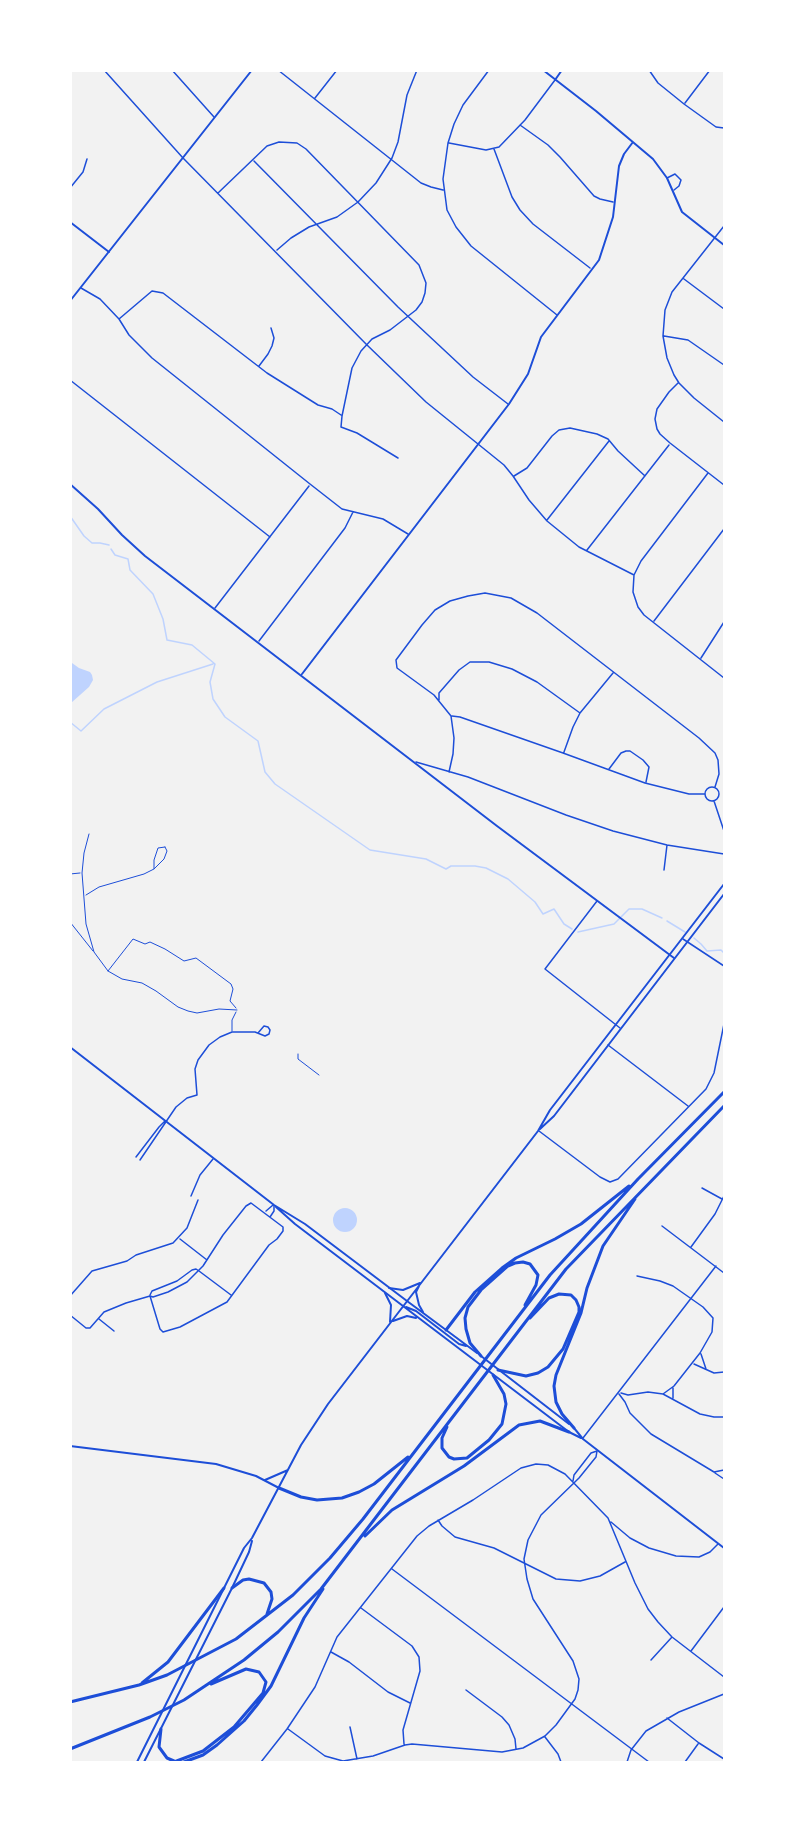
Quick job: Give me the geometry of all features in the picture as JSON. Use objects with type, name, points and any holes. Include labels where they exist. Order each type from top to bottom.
[{"type":"highway","points":[[70,1702],[139,1685],[167,1675],[236,1639],[293,1595],[330,1558],[363,1519],[550,1275],[638,1179],[724,1092]]},
{"type":"highway","points":[[70,1749],[150,1717],[184,1700],[244,1660],[278,1632],[321,1589],[566,1269],[724,1106]]},
{"type":"highway","points":[[446,1330],[475,1292],[496,1272],[516,1258],[581,1224],[638,1179]]},
{"type":"highway","points":[[573,1428],[556,1402],[554,1386],[556,1375],[575,1330],[603,1246],[638,1194]]},
{"type":"highway","points":[[481,1356],[470,1343],[466,1329],[465,1318],[468,1307],[481,1290],[508,1266],[523,1262],[530,1264],[536,1270],[538,1279],[523,1310]]},
{"type":"highway","points":[[498,1370],[526,1376],[548,1367],[563,1349],[579,1312],[578,1302],[568,1294],[553,1295],[524,1323]]},
{"type":"highway","points":[[450,1422],[442,1442],[442,1448],[449,1457],[461,1460],[467,1458],[489,1440],[502,1424],[506,1404],[504,1394],[493,1375]]},
{"type":"highway","points":[[361,1538],[393,1510],[464,1466],[519,1425],[540,1420],[569,1432]]},
{"type":"highway","points":[[279,1488],[301,1497],[317,1500],[348,1496],[374,1484],[414,1452]]},
{"type":"highway","points":[[184,1762],[203,1755],[217,1745],[244,1721],[257,1705],[271,1686],[304,1618],[336,1570]]},
{"type":"highway","points":[[232,1588],[243,1580],[249,1579],[264,1583],[271,1592],[272,1599],[265,1617]]},
{"type":"highway","points":[[139,1685],[168,1662],[224,1588]]},
{"type":"highway","points":[[161,1729],[159,1747],[167,1758],[175,1762],[203,1751],[234,1727],[263,1693],[266,1682],[260,1672],[246,1669],[204,1688]]},
{"type":"main road","points":[[70,301],[252,70]]},
{"type":"main road","points":[[543,70],[653,159],[667,178],[682,212],[724,245]]},
{"type":"main road","points":[[555,80],[562,70]]},
{"type":"main road","points":[[302,675],[509,404],[528,374],[542,338],[599,260],[613,217],[619,166],[633,142]]},
{"type":"main road","points":[[70,222],[109,252]]},
{"type":"main road","points":[[70,484],[98,508],[140,552],[675,958]]},
{"type":"main road","points":[[137,1762],[244,1548],[252,1538],[302,1445],[328,1404],[724,884]]},
{"type":"main road","points":[[538,1131],[554,1116],[724,894]]},
{"type":"main road","points":[[70,1047],[274,1205],[304,1224],[481,1356],[573,1428],[583,1439],[724,1548]]},
{"type":"main road","points":[[274,1205],[282,1214],[419,1319],[569,1432],[583,1439]]},
{"type":"main road","points":[[390,1287],[403,1290],[420,1283]]},
{"type":"main road","points":[[420,1283],[416,1292],[423,1313]]},
{"type":"main road","points":[[386,1293],[391,1305],[390,1322]]},
{"type":"main road","points":[[403,1306],[416,1311],[459,1344],[469,1347]]},
{"type":"main road","points":[[390,1322],[407,1316],[419,1319]]},
{"type":"main road","points":[[70,1446],[216,1464],[238,1469],[279,1488]]},
{"type":"main road","points":[[265,1480],[288,1470]]},
{"type":"main road","points":[[144,1762],[232,1588],[249,1552],[252,1538]]},
{"type":"street","points":[[104,70],[183,158],[367,345],[426,402],[497,459],[547,521],[567,539],[634,575]]},
{"type":"street","points":[[172,70],[215,117]]},
{"type":"street","points":[[278,70],[422,183],[444,190]]},
{"type":"street","points":[[315,98],[337,70]]},
{"type":"street","points":[[276,251],[291,238],[315,224],[337,217],[358,202],[376,183],[392,158],[402,129],[407,95],[417,70]]},
{"type":"street","points":[[489,70],[463,105],[448,143],[444,190],[449,213],[456,227],[471,246],[558,316]]},
{"type":"street","points":[[649,70],[658,83],[684,104],[716,127],[724,128]]},
{"type":"street","points":[[684,104],[710,70]]},
{"type":"street","points":[[448,143],[486,150],[501,145],[520,125],[555,80]]},
{"type":"street","points":[[520,125],[548,145],[594,195],[605,201],[614,202]]},
{"type":"street","points":[[218,193],[270,144],[292,142],[306,148],[416,262],[424,274],[426,288],[424,298],[416,310],[390,330],[376,337],[361,351],[353,363],[342,416],[341,427],[357,433],[398,458]]},
{"type":"street","points":[[494,149],[512,197],[520,210],[533,224],[592,270]]},
{"type":"street","points":[[70,188],[82,172],[87,159]]},
{"type":"street","points":[[254,160],[407,316],[473,377],[509,404]]},
{"type":"street","points":[[667,178],[675,174],[681,180],[679,186],[673,190]]},
{"type":"street","points":[[724,226],[672,292],[664,314],[663,336],[667,358],[679,383],[724,422]]},
{"type":"street","points":[[683,278],[724,309]]},
{"type":"street","points":[[81,288],[95,295],[152,358],[342,509],[383,519],[409,535]]},
{"type":"street","points":[[119,319],[150,292],[163,294],[258,367],[302,396],[342,416]]},
{"type":"street","points":[[258,367],[272,346],[274,338],[271,328]]},
{"type":"street","points":[[663,336],[688,340],[724,365]]},
{"type":"street","points":[[70,380],[270,537]]},
{"type":"street","points":[[679,383],[662,402],[655,414],[657,429],[670,443],[724,485]]},
{"type":"street","points":[[513,476],[527,468],[559,430],[570,428],[597,434],[610,441],[645,476]]},
{"type":"street","points":[[547,521],[610,441]]},
{"type":"street","points":[[587,551],[670,443]]},
{"type":"street","points":[[708,473],[641,561],[634,575],[633,592],[638,607],[644,615],[724,678]]},
{"type":"street","points":[[214,608],[310,484]]},
{"type":"street","points":[[258,642],[345,528],[353,512]]},
{"type":"street","points":[[654,622],[724,529]]},
{"type":"street","points":[[449,772],[454,738],[451,716],[434,695],[397,668],[396,660],[435,610],[450,601],[485,593],[511,598],[531,609],[699,738],[716,753],[719,770],[715,787],[719,795]]},
{"type":"street","points":[[701,659],[724,622]]},
{"type":"street","points":[[440,702],[439,693],[459,670],[470,662],[489,662],[512,669],[537,682],[580,714]]},
{"type":"street","points":[[563,753],[580,714],[614,673]]},
{"type":"street","points":[[451,716],[460,717],[645,783],[688,794],[705,794]]},
{"type":"street","points":[[609,769],[621,753],[630,751],[644,760],[649,767],[645,783]]},
{"type":"street","points":[[415,762],[419,761],[468,777],[590,823],[667,845],[724,854]]},
{"type":"street","points":[[705,794],[709,789],[715,787]]},
{"type":"street","points":[[705,794],[707,798],[714,801],[724,831]]},
{"type":"street","points":[[714,801],[719,795],[724,794]]},
{"type":"street","points":[[664,870],[667,845]]},
{"type":"street","points":[[597,901],[545,969],[621,1028]]},
{"type":"street","points":[[683,939],[724,966]]},
{"type":"street","points":[[538,1131],[600,1177],[610,1182],[618,1179],[705,1089],[714,1073],[724,1024]]},
{"type":"street","points":[[140,1160],[166,1121],[182,1102],[197,1095],[195,1069],[203,1052],[220,1037],[232,1032],[258,1033]]},
{"type":"street","points":[[608,1045],[689,1106]]},
{"type":"street","points":[[136,1157],[159,1126],[166,1121]]},
{"type":"street","points":[[191,1196],[200,1175],[214,1158]]},
{"type":"street","points":[[702,1188],[723,1200]]},
{"type":"street","points":[[691,1248],[711,1221],[724,1196]]},
{"type":"street","points":[[70,1296],[92,1271],[127,1261],[173,1243],[188,1228],[198,1200]]},
{"type":"street","points":[[70,1315],[86,1328],[90,1328],[104,1311],[126,1303],[150,1296],[168,1292],[187,1282],[199,1270],[208,1260],[223,1235],[251,1203],[283,1227],[284,1231],[269,1245],[227,1302],[180,1327],[163,1332],[160,1329],[150,1296],[152,1291],[177,1281],[196,1269],[199,1270],[231,1295]]},
{"type":"street","points":[[265,1213],[274,1205]]},
{"type":"street","points":[[270,1216],[274,1211],[274,1205]]},
{"type":"street","points":[[662,1226],[724,1273]]},
{"type":"street","points":[[179,1238],[208,1260]]},
{"type":"street","points":[[583,1439],[716,1266]]},
{"type":"street","points":[[637,1276],[667,1283],[680,1289],[708,1311],[713,1318],[712,1332],[700,1353],[672,1387],[663,1394]]},
{"type":"street","points":[[98,1319],[114,1331]]},
{"type":"street","points":[[700,1353],[707,1370]]},
{"type":"street","points":[[693,1363],[717,1373],[724,1372]]},
{"type":"street","points":[[672,1387],[673,1399]]},
{"type":"street","points":[[618,1393],[663,1394],[700,1414],[724,1417]]},
{"type":"street","points":[[618,1393],[630,1413],[651,1434],[724,1479]]},
{"type":"street","points":[[624,1400],[628,1395]]},
{"type":"street","points":[[573,1482],[574,1475],[591,1453],[597,1450]]},
{"type":"street","points":[[287,1729],[325,1756],[343,1761],[357,1760],[405,1745],[431,1745],[502,1752],[531,1745],[545,1736],[571,1704],[578,1689],[579,1679],[577,1669],[537,1608],[529,1589],[524,1558],[528,1540],[541,1515],[579,1478],[596,1457],[597,1450]]},
{"type":"street","points":[[261,1762],[287,1729],[319,1679],[337,1637],[417,1536],[520,1468],[536,1464],[548,1465],[565,1474],[620,1530],[649,1548],[686,1557],[704,1556],[719,1543]]},
{"type":"street","points":[[714,1472],[724,1470]]},
{"type":"street","points":[[438,1520],[455,1537],[486,1545],[556,1579],[577,1582],[600,1576],[626,1562]]},
{"type":"street","points":[[610,1521],[648,1609],[672,1637],[724,1677]]},
{"type":"street","points":[[615,1534],[620,1530]]},
{"type":"street","points":[[519,1561],[524,1558]]},
{"type":"street","points":[[525,1570],[530,1567]]},
{"type":"street","points":[[391,1568],[649,1762]]},
{"type":"street","points":[[360,1607],[410,1644],[418,1655],[420,1668],[403,1730],[405,1745]]},
{"type":"street","points":[[691,1651],[724,1607]]},
{"type":"street","points":[[651,1660],[672,1637]]},
{"type":"street","points":[[331,1653],[349,1662],[388,1692],[411,1703]]},
{"type":"street","points":[[466,1690],[509,1725],[515,1738],[516,1750]]},
{"type":"street","points":[[627,1762],[631,1750],[646,1731],[667,1718],[724,1694]]},
{"type":"street","points":[[667,1718],[724,1759]]},
{"type":"street","points":[[350,1727],[357,1760]]},
{"type":"street","points":[[545,1736],[561,1762]]},
{"type":"street","points":[[684,1762],[699,1743]]},
{"type":"lane","points":[[89,834],[82,873],[86,924],[94,952]]},
{"type":"lane","points":[[84,896],[99,888],[154,869],[165,859],[167,851],[165,847],[158,848],[154,869]]},
{"type":"lane","points":[[70,874],[82,873]]},
{"type":"lane","points":[[70,922],[108,971],[122,979],[142,983],[188,1011],[197,1013],[219,1009],[237,1010]]},
{"type":"lane","points":[[108,971],[133,939],[145,944],[150,942],[184,961],[196,958],[231,984],[233,989],[230,1001],[237,1010]]},
{"type":"lane","points":[[232,1032],[232,1020],[237,1010]]},
{"type":"lane","points":[[298,1054],[298,1059],[319,1075]]},
{"type":"water","points":[[72,663],[90,672],[93,680],[89,687],[71,703]]},
{"type":"water","points":[[345,1208],[350,1209],[356,1215],[356,1225],[350,1231],[345,1232],[340,1231],[334,1225],[333,1220],[334,1215],[340,1209]]},
{"type":"waterway","points":[[70,516],[92,543],[109,545]]},
{"type":"waterway","points":[[111,549],[115,555],[128,559],[130,570],[153,594],[163,619],[167,640],[192,645],[215,664],[210,682],[213,699],[225,717],[258,741],[265,772],[275,784],[370,850],[426,859],[446,869],[451,866],[486,868],[508,879],[535,902],[543,914],[554,909],[564,924],[572,929]]},
{"type":"waterway","points":[[70,722],[81,731],[104,709],[157,682],[213,664]]},
{"type":"waterway","points":[[578,932],[614,924],[629,909],[642,909],[662,918]]},
{"type":"waterway","points":[[667,921],[685,932]]},
{"type":"waterway","points":[[694,938],[707,951],[721,950],[724,953]]}]
